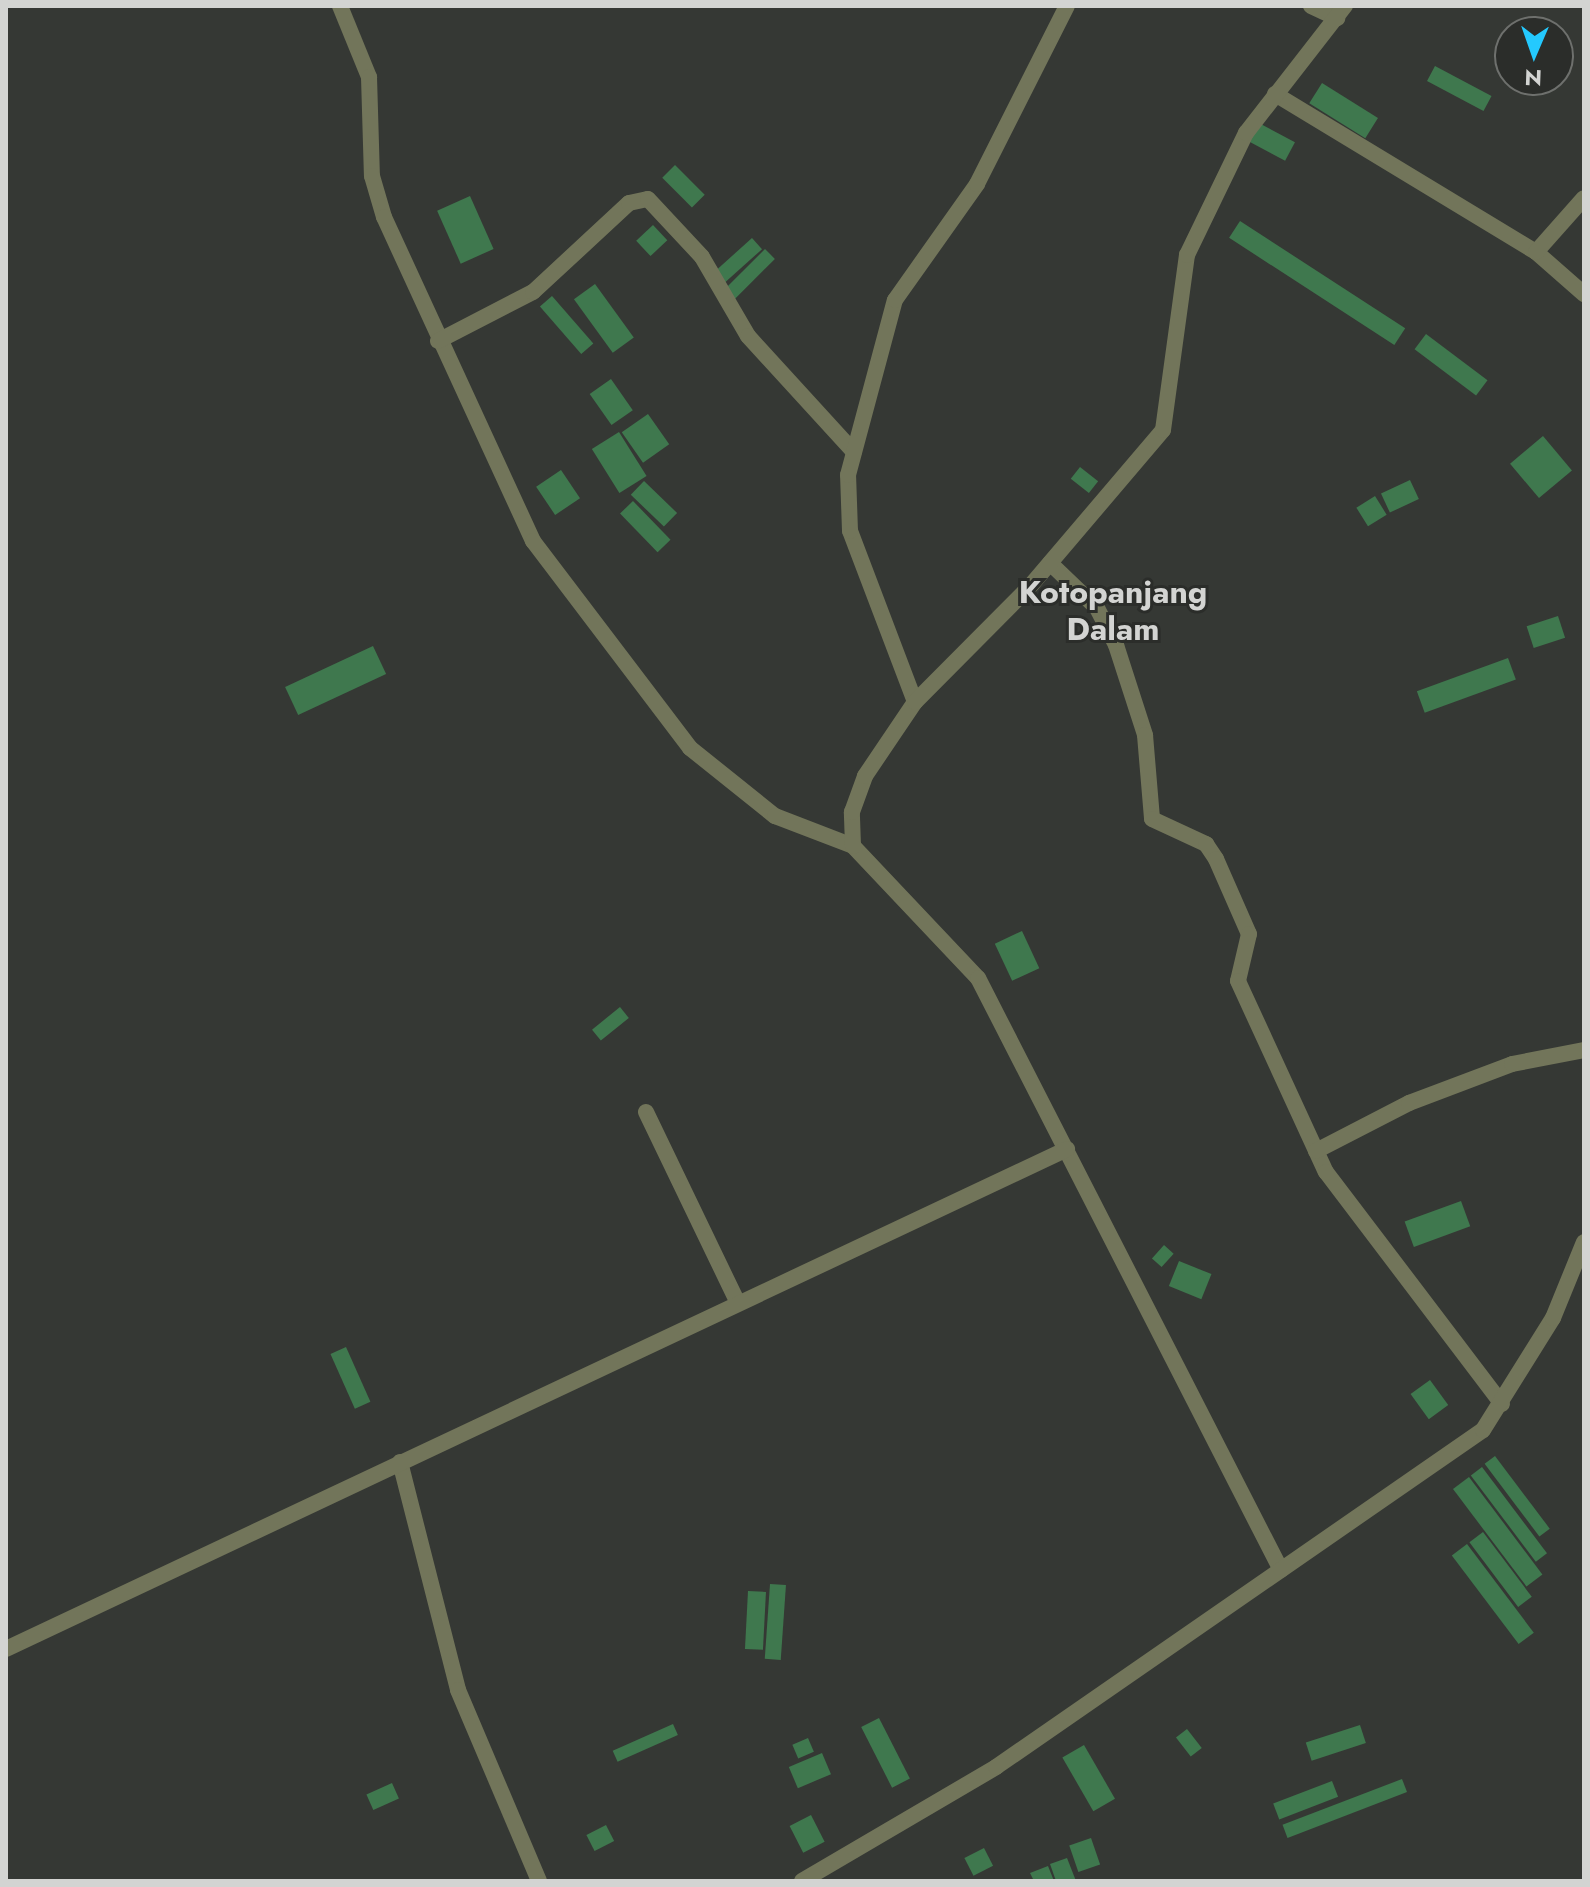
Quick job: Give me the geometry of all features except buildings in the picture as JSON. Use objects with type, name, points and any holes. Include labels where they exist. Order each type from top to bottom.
[{"type":"street","points":[[340,6],[371,86],[374,189],[438,341],[533,541],[690,748],[775,816],[853,846],[978,978],[1281,1570]]},
{"type":"street","points":[[915,702],[850,531],[854,452],[895,300],[977,184],[1067,6]]},
{"type":"street","points":[[853,846],[852,812],[865,776],[915,702],[1050,563],[1163,430],[1184,265],[1246,133],[1341,12],[1311,6]]},
{"type":"street","points":[[1275,94],[1536,252],[1584,294]]},
{"type":"street","points":[[1536,252],[1584,198]]},
{"type":"street","points":[[438,341],[533,292],[629,203],[648,199],[702,257],[748,336],[854,452]]},
{"type":"street","points":[[1050,563],[1097,608],[1116,645],[1145,735],[1152,819],[1162,830],[1206,844],[1216,859],[1249,934],[1238,981],[1316,1151],[1419,1303],[1502,1404]]},
{"type":"street","points":[[1316,1151],[1424,1097],[1512,1064],[1584,1050]]},
{"type":"street","points":[[646,1112],[738,1303]]},
{"type":"street","points":[[6,1649],[1067,1149]]},
{"type":"street","points":[[802,1881],[996,1767],[1281,1570],[1380,1496],[1456,1452],[1502,1404],[1553,1318],[1584,1242]]},
{"type":"street","points":[[400,1462],[458,1690],[539,1881]]},
{"type":"district","name":"Kotopanjang Dalam","points":[[1113,612]]}]
